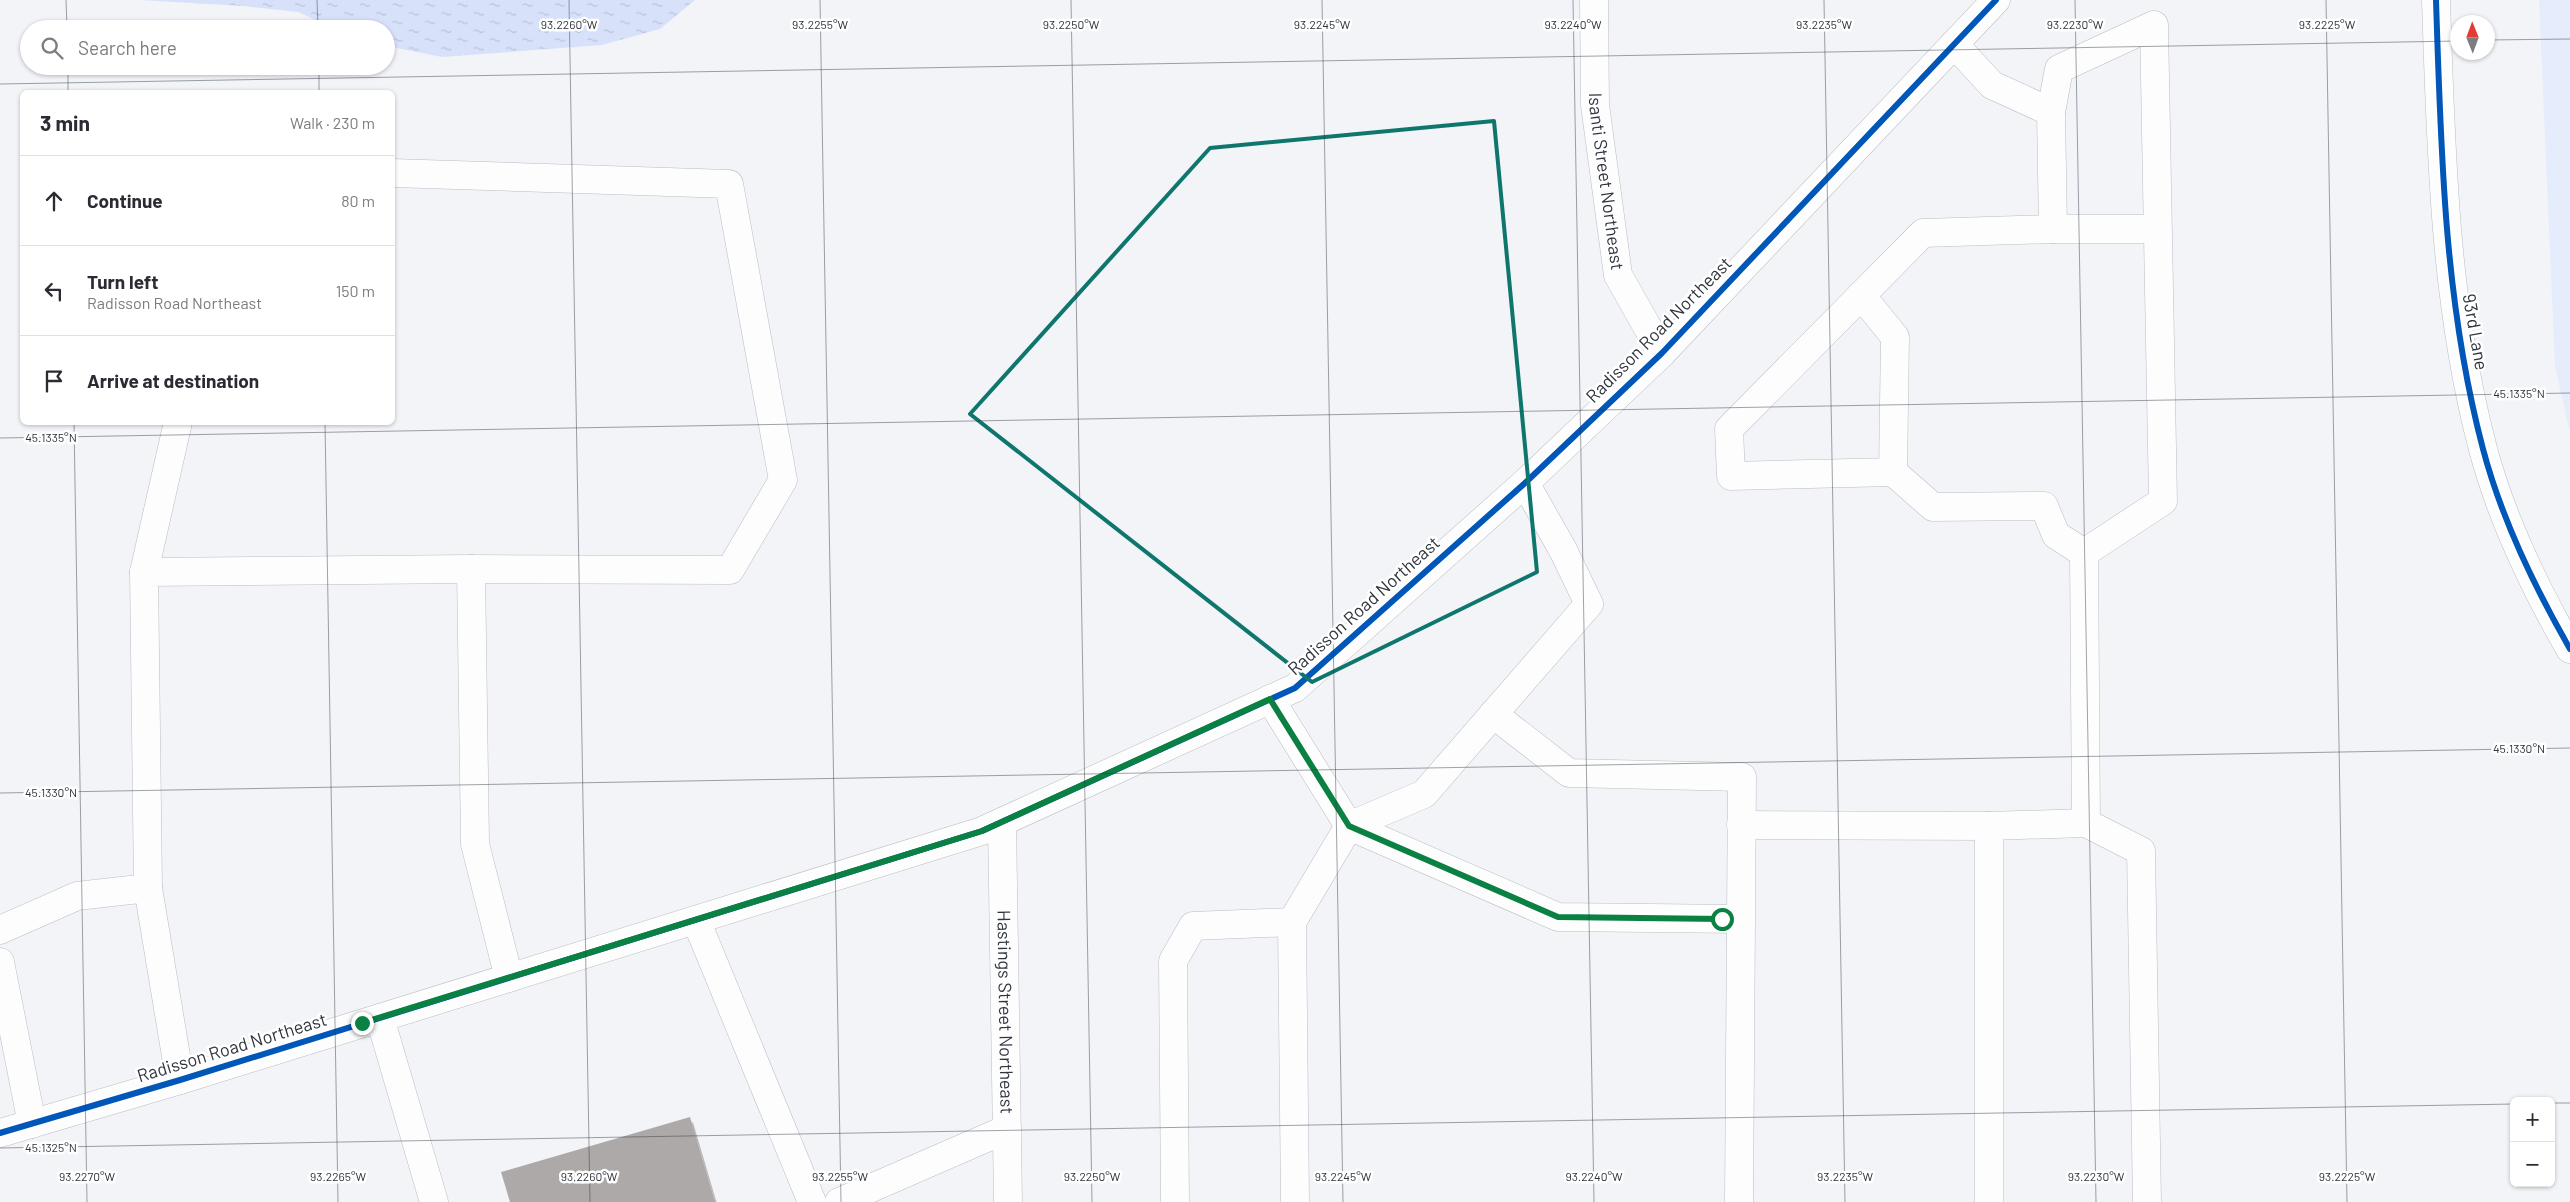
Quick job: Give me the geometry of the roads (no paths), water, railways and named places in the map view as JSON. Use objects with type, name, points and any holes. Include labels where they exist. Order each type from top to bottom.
[{"type":"street","name":"Isanti Street Northeast","points":[[1594,0],[1595,105],[1618,275],[1662,352]]},
{"type":"street","name":"Radisson Road Northeast","points":[[0,1133],[180,1080],[982,831],[1295,688],[1525,483],[1662,352],[1996,0]]},
{"type":"street","name":"93rd Lane","points":[[2436,0],[2443,200],[2454,307],[2470,390],[2483,450],[2519,551],[2570,649]]},
{"type":"street","points":[[2053,229],[2051,112],[2059,69],[2154,25],[2163,501],[2084,553]]},
{"type":"street","points":[[1954,44],[1992,85],[2051,112]]},
{"type":"street","points":[[144,572],[470,569],[730,570],[783,480],[730,184],[395,173]]},
{"type":"street","points":[[2084,553],[2056,535],[2044,506],[1933,507],[1893,472],[1731,476],[1729,429],[1923,233],[2053,229],[2158,229]]},
{"type":"street","points":[[1861,295],[1895,337],[1893,472]]},
{"type":"street","points":[[177,425],[144,572],[148,888],[180,1080]]},
{"type":"street","points":[[1295,1202],[1292,922],[1349,826],[1424,794],[1589,604],[1563,550],[1525,483]]},
{"type":"street","points":[[2084,553],[2086,823]]},
{"type":"street","points":[[470,569],[475,844],[509,978]]},
{"type":"street","points":[[1270,699],[1349,826],[1558,917],[1740,920]]},
{"type":"street","points":[[1493,714],[1569,774],[1742,777],[1739,1202]]},
{"type":"street","name":"Hastings Street Northeast","points":[[1002,822],[1008,1202]]},
{"type":"street","points":[[1741,825],[1989,826],[2086,823],[2141,851],[2147,1202]]},
{"type":"street","points":[[1989,826],[1989,1202]]},
{"type":"street","points":[[0,930],[78,896],[148,888]]},
{"type":"street","points":[[696,920],[812,1202]]},
{"type":"street","points":[[1175,1202],[1174,961],[1193,926],[1292,922]]},
{"type":"street","points":[[0,962],[32,1124]]},
{"type":"street","points":[[380,1018],[434,1202]]},
{"type":"street","points":[[839,1202],[1007,1129]]},
{"type":"water","points":[[140,0],[695,0],[660,29],[602,45],[442,57],[395,48],[395,20],[315,20],[298,12],[243,6]]}]
